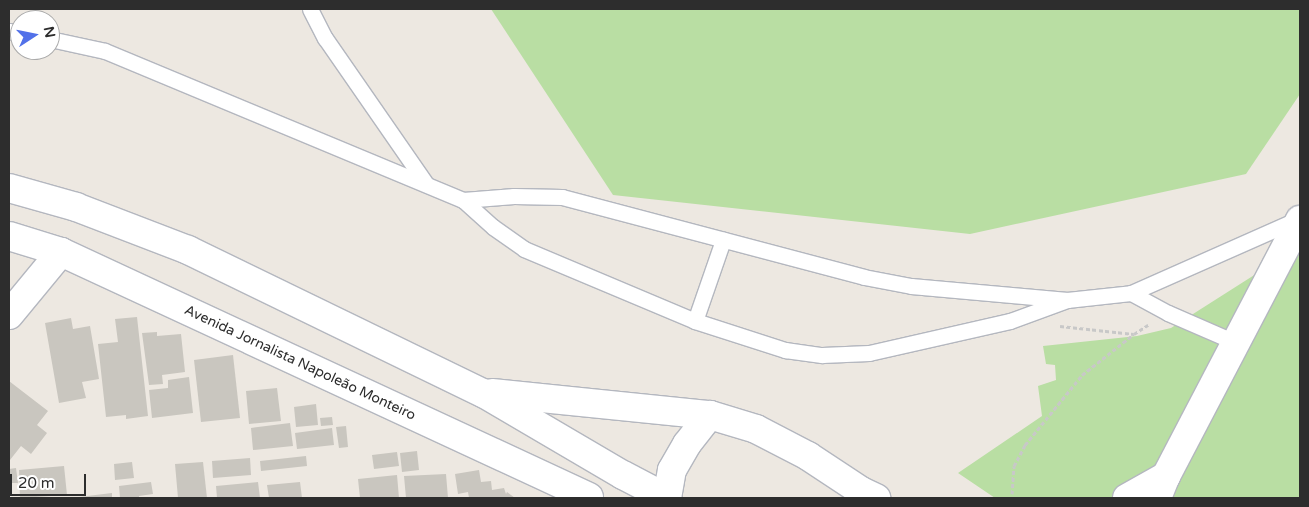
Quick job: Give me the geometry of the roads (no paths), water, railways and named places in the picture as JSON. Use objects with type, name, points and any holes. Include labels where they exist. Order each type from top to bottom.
[{"type":"street","points":[[9,188],[76,208],[188,250],[483,392],[623,475],[667,498],[672,470],[687,444],[710,414]]},
{"type":"street","points":[[1127,498],[1161,487],[1300,219]]},
{"type":"street","name":"Avenida Jornalista Napoleão Monteiro","points":[[9,236],[61,252],[589,497]]},
{"type":"street","points":[[9,315],[61,252]]},
{"type":"street","points":[[483,392],[710,414],[756,429],[808,456],[865,496]]},
{"type":"lane","points":[[310,9],[325,38],[426,184]]},
{"type":"lane","points":[[60,41],[105,51],[426,184],[463,200],[493,227],[524,249],[695,321],[785,350],[822,355],[868,353],[1010,321],[1067,300]]},
{"type":"lane","points":[[463,200],[514,196],[562,197],[864,277],[912,286],[1067,300],[1131,294],[1300,219]]},
{"type":"lane","points":[[695,321],[724,240]]},
{"type":"lane","points":[[1131,294],[1168,313],[1237,343]]}]
